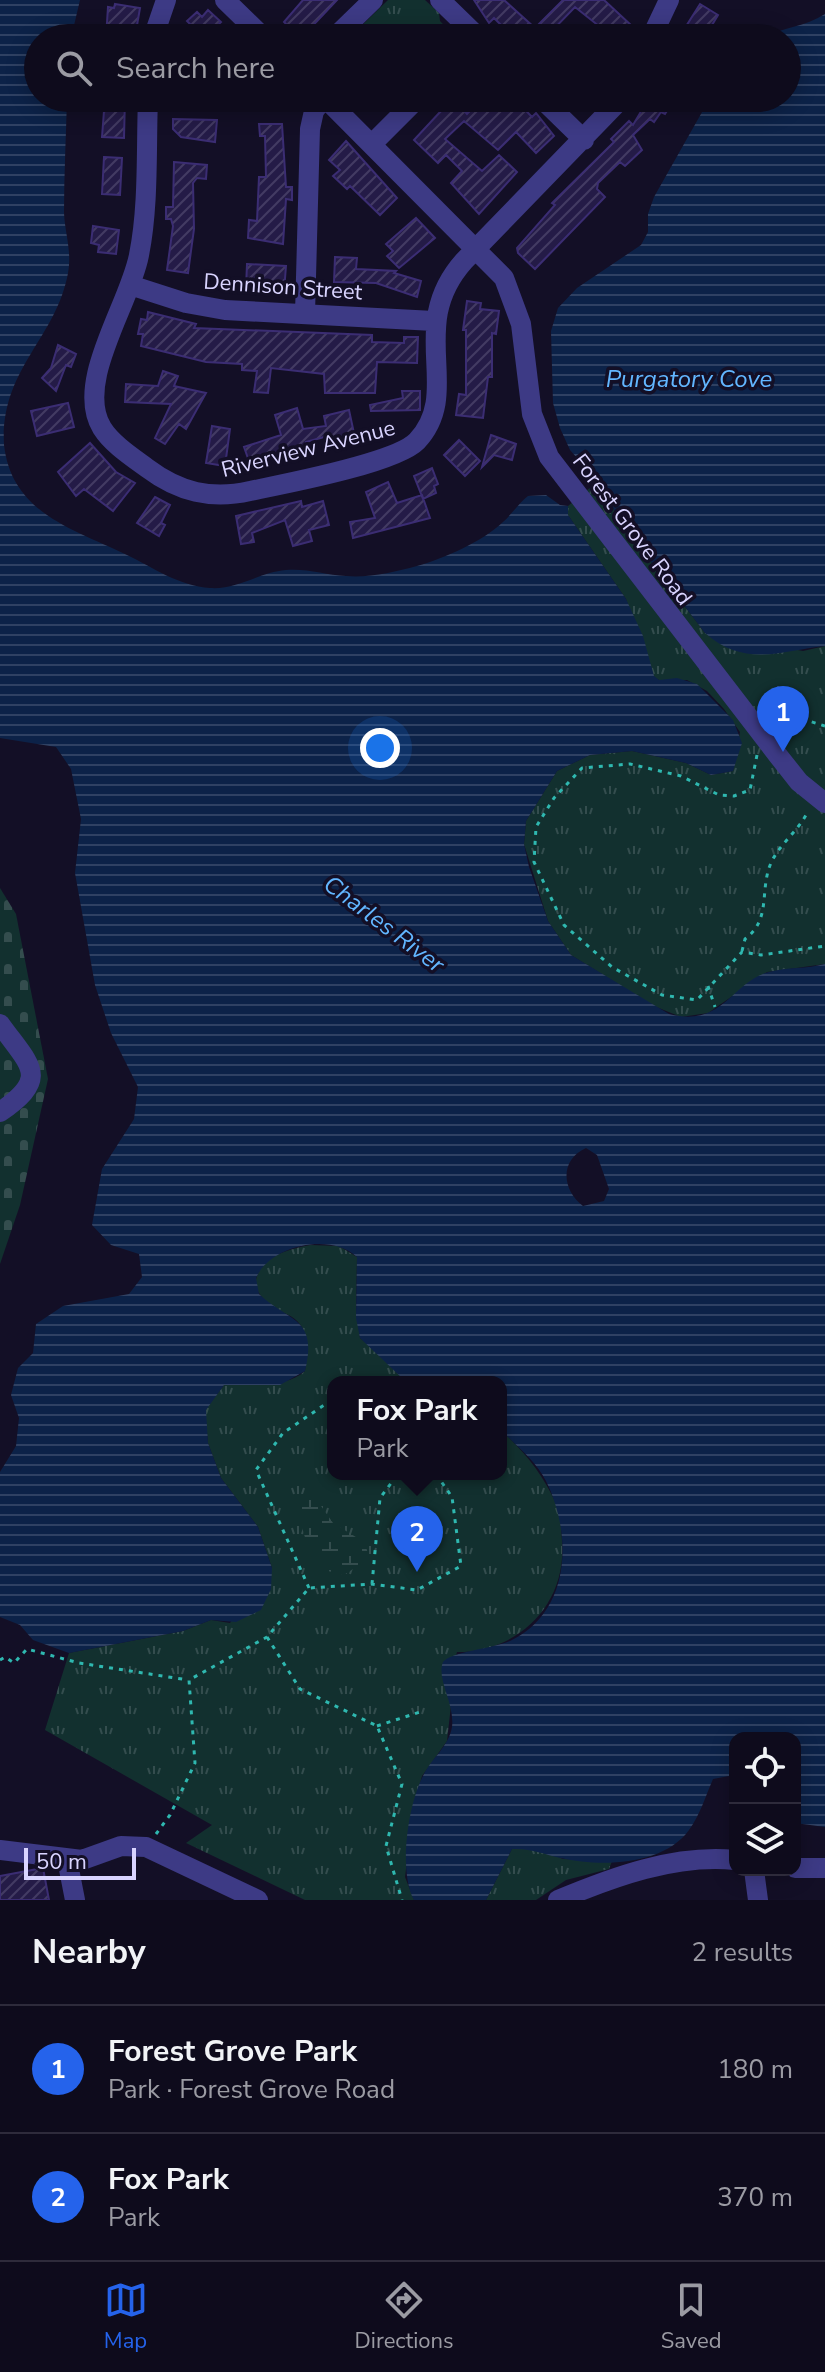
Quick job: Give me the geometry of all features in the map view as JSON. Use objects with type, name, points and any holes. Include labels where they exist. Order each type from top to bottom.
[{"type":"street","points":[[158,24],[166,0]]},
{"type":"street","points":[[225,0],[250,24]]},
{"type":"street","points":[[348,24],[373,0]]},
{"type":"street","points":[[441,0],[465,24]]},
{"type":"street","points":[[658,24],[669,0]]},
{"type":"street","name":"Riverview Avenue","points":[[147,112],[142,237],[130,285],[95,382],[97,416],[107,435],[153,473],[180,488],[210,495],[254,490],[408,449],[428,427],[436,405],[434,321],[446,285],[609,112]]},
{"type":"street","points":[[305,314],[310,129],[314,112]]},
{"type":"street","name":"Forest Grove Road","points":[[339,112],[499,270],[516,304],[530,406],[549,457],[799,782],[820,800]]},
{"type":"street","points":[[372,144],[404,112]]},
{"type":"street","points":[[555,112],[584,140]]},
{"type":"street","name":"Dennison Street","points":[[130,285],[212,308],[434,321]]},
{"type":"street","points":[[0,1024],[27,1062],[31,1077],[27,1092],[0,1112]]},
{"type":"street","points":[[0,1850],[67,1859],[94,1857],[121,1846],[146,1847],[258,1900]]},
{"type":"street","points":[[67,1859],[75,1900]]},
{"type":"street","points":[[558,1900],[627,1874],[702,1859],[729,1860]]},
{"type":"street","points":[[801,1868],[825,1868]]},
{"type":"street","points":[[755,1876],[758,1900]]},
{"type":"path","points":[[735,700],[825,726]]},
{"type":"path","points":[[757,728],[750,790],[734,796],[719,795],[681,776],[630,764],[582,768],[554,798],[536,827],[534,862],[564,925],[612,967],[662,995],[697,1000],[742,952],[745,939],[757,930],[763,914],[770,866],[782,845],[801,827],[820,800]]},
{"type":"path","points":[[742,952],[761,955],[825,946]]},
{"type":"path","points":[[708,986],[715,1007]]},
{"type":"path","points":[[309,1588],[256,1470],[283,1433],[327,1403]]},
{"type":"path","points":[[371,1584],[380,1498],[394,1480]]},
{"type":"path","points":[[0,1660],[5,1657],[14,1663],[27,1649],[79,1663],[189,1680],[267,1637],[309,1588],[371,1584],[417,1590],[461,1566],[452,1497],[440,1480]]},
{"type":"path","points":[[267,1637],[300,1689],[377,1726],[402,1784],[386,1846],[402,1900]]},
{"type":"path","points":[[146,1847],[170,1815],[195,1763],[189,1680]]},
{"type":"path","points":[[377,1726],[423,1711]]},
{"type":"green space","points":[[388,0],[425,0],[439,13],[443,24],[363,24]]},
{"type":"green space","points":[[591,487],[600,487],[626,529],[705,633],[803,651],[825,646],[825,964],[767,972],[708,1013],[681,1017],[654,1006],[571,955],[548,921],[524,844],[526,821],[557,771],[590,755],[632,751],[686,763],[711,775],[733,771],[740,732],[707,691],[687,680],[659,680],[653,676],[626,599],[568,515],[568,506]]},
{"type":"green space","points":[[0,888],[16,914],[48,1079],[20,1205],[0,1264]]},
{"type":"green space","points":[[310,1245],[339,1246],[357,1257],[356,1310],[360,1338],[403,1376],[327,1376],[327,1480],[507,1480],[507,1436],[539,1473],[560,1517],[562,1564],[548,1603],[535,1620],[501,1643],[480,1650],[457,1652],[446,1689],[451,1705],[447,1741],[422,1776],[414,1805],[405,1877],[414,1900],[305,1900],[186,1843],[212,1825],[45,1730],[69,1653],[183,1631],[211,1620],[230,1623],[272,1568],[258,1527],[221,1478],[208,1443],[205,1410],[224,1385],[277,1383],[305,1371],[307,1348],[299,1323],[263,1299],[255,1286],[261,1268],[274,1256]]},
{"type":"green space","points":[[312,1493],[333,1523],[364,1542],[368,1553],[362,1563],[344,1575],[324,1570],[304,1534],[300,1515],[302,1494]]},
{"type":"green space","points":[[512,1849],[538,1849],[563,1859],[612,1861],[609,1869],[566,1880],[536,1900],[486,1900]]},
{"type":"water","name":"Charles River","points":[[0,0],[80,0],[74,24],[24,24],[24,112],[67,112],[64,213],[68,273],[52,317],[19,375],[5,418],[4,445],[9,468],[19,488],[32,503],[67,527],[167,576],[199,587],[220,588],[286,570],[364,576],[417,566],[474,543],[503,522],[528,496],[546,495],[560,505],[568,506],[568,515],[626,599],[643,636],[654,676],[659,680],[677,678],[697,684],[733,720],[742,743],[733,771],[711,775],[686,763],[632,751],[590,755],[557,771],[526,821],[524,844],[548,921],[571,955],[669,1014],[688,1017],[702,1015],[715,1010],[756,977],[776,970],[825,964],[825,1827],[801,1824],[801,1732],[729,1732],[729,1776],[713,1779],[689,1830],[664,1851],[612,1863],[577,1861],[531,1850],[512,1849],[486,1900],[414,1900],[409,1887],[406,1855],[413,1802],[424,1774],[452,1727],[451,1709],[442,1676],[443,1662],[455,1655],[512,1640],[532,1627],[546,1610],[556,1590],[561,1569],[560,1524],[542,1474],[507,1436],[507,1376],[400,1376],[360,1338],[356,1318],[357,1257],[346,1249],[332,1245],[317,1244],[287,1250],[274,1257],[256,1278],[259,1294],[304,1331],[308,1340],[305,1371],[280,1385],[224,1385],[206,1410],[208,1443],[221,1478],[258,1527],[272,1568],[271,1589],[261,1610],[236,1622],[211,1620],[183,1631],[69,1653],[33,1640],[20,1625],[0,1617],[0,1472],[16,1446],[19,1418],[11,1395],[18,1368],[33,1353],[36,1324],[63,1306],[129,1294],[142,1277],[139,1254],[111,1245],[92,1225],[102,1169],[134,1119],[138,1087],[111,1033],[95,985],[75,873],[81,819],[71,769],[56,747],[0,738]],"holes":[[[586,1148],[597,1155],[609,1189],[604,1201],[583,1206],[568,1184],[566,1176],[571,1160]]]},
{"type":"water","name":"Purgatory Cove","points":[[825,14],[825,646],[749,654],[720,644],[705,633],[626,529],[600,487],[591,487],[594,477],[570,450],[553,403],[551,331],[558,308],[577,288],[641,245],[648,232],[648,214],[654,197],[702,112],[801,112],[801,25]]},
{"type":"building","points":[[303,0],[337,0],[314,24],[284,22]]},
{"type":"building","points":[[474,0],[504,0],[531,24],[500,24],[494,18],[489,23]]},
{"type":"building","points":[[563,0],[604,0],[630,24],[596,24],[575,7],[559,24],[539,24]]},
{"type":"building","points":[[115,4],[140,8],[137,24],[107,24],[108,7],[114,8]]},
{"type":"building","points":[[700,4],[718,15],[713,24],[688,24]]},
{"type":"building","points":[[208,10],[221,22],[190,24],[187,21],[197,12],[202,17]]},
{"type":"building","points":[[104,112],[125,112],[124,138],[102,137]]},
{"type":"building","points":[[440,112],[527,112],[532,117],[536,113],[554,136],[536,153],[516,132],[498,150],[464,121],[445,139],[482,171],[499,155],[517,172],[479,214],[451,183],[462,171],[446,155],[438,163],[414,140]]},
{"type":"building","points":[[641,112],[661,112],[654,122],[650,119],[633,135],[642,150],[625,166],[620,162],[598,183],[597,189],[605,197],[535,269],[518,253],[517,248],[555,205],[552,203],[614,142],[611,139],[629,121],[633,125]]},
{"type":"building","points":[[173,119],[217,120],[215,142],[181,137],[173,129]]},
{"type":"building","points":[[259,124],[282,124],[286,187],[292,187],[292,200],[286,199],[283,244],[248,238],[249,220],[257,221],[259,177],[266,177],[265,136],[260,136]]},
{"type":"building","points":[[346,141],[397,198],[380,215],[350,186],[347,189],[333,176],[340,170],[329,160]]},
{"type":"building","points":[[104,157],[122,158],[120,195],[102,194]]},
{"type":"building","points":[[174,162],[207,165],[206,179],[197,178],[193,183],[194,229],[188,273],[167,270],[173,226],[171,219],[166,219],[166,207],[173,207]]},
{"type":"building","points":[[416,218],[435,238],[399,268],[387,256],[393,251],[386,244]]},
{"type":"building","points":[[93,226],[119,230],[116,254],[98,252],[99,245],[91,243]]},
{"type":"building","points":[[335,257],[357,258],[356,269],[396,271],[394,273],[421,281],[417,297],[376,283],[334,282]]},
{"type":"building","points":[[247,264],[286,266],[284,291],[246,288]]},
{"type":"building","points":[[467,301],[481,303],[480,309],[499,311],[496,334],[492,333],[492,377],[488,377],[483,418],[456,415],[459,394],[466,395],[466,330],[463,330]]},
{"type":"building","points":[[148,312],[196,324],[194,328],[372,335],[372,342],[404,343],[404,337],[418,337],[417,363],[377,362],[375,393],[325,393],[324,374],[271,368],[268,393],[254,392],[257,371],[242,370],[242,364],[206,362],[141,346],[143,334],[138,334],[141,319],[147,320]]},
{"type":"building","points":[[58,345],[76,354],[71,367],[66,365],[56,391],[42,378],[51,368]]},
{"type":"building","points":[[163,371],[178,376],[174,386],[206,393],[186,429],[179,424],[165,444],[155,438],[171,404],[125,402],[126,384],[158,386]]},
{"type":"building","points":[[402,391],[420,391],[420,410],[371,411],[370,405],[403,398]]},
{"type":"building","points":[[68,403],[74,427],[37,436],[31,411]]},
{"type":"building","points":[[297,408],[303,429],[326,426],[324,416],[349,410],[355,438],[331,444],[328,436],[306,442],[309,450],[250,464],[244,447],[281,435],[275,415]]},
{"type":"building","points":[[212,426],[230,429],[225,466],[206,463]]},
{"type":"building","points":[[491,435],[516,444],[512,460],[494,455],[482,467]]},
{"type":"building","points":[[459,440],[480,461],[465,476],[444,455]]},
{"type":"building","points":[[90,443],[116,472],[135,483],[113,511],[84,489],[76,496],[58,472]]},
{"type":"building","points":[[432,468],[438,484],[434,486],[436,493],[423,499],[414,476]]},
{"type":"building","points":[[388,482],[397,503],[422,495],[430,518],[353,538],[350,522],[375,518],[366,492]]},
{"type":"building","points":[[155,497],[170,505],[161,523],[165,525],[159,536],[137,523]]},
{"type":"building","points":[[301,501],[302,507],[323,501],[329,525],[309,530],[312,541],[293,546],[285,520],[252,533],[254,542],[241,544],[236,516]]},
{"type":"building","points":[[43,1868],[49,1900],[0,1900],[0,1876]]},
{"type":"place","name":"Forest Grove Park","points":[[783,752]]},
{"type":"place","name":"Fox Park","points":[[417,1572]]}]
